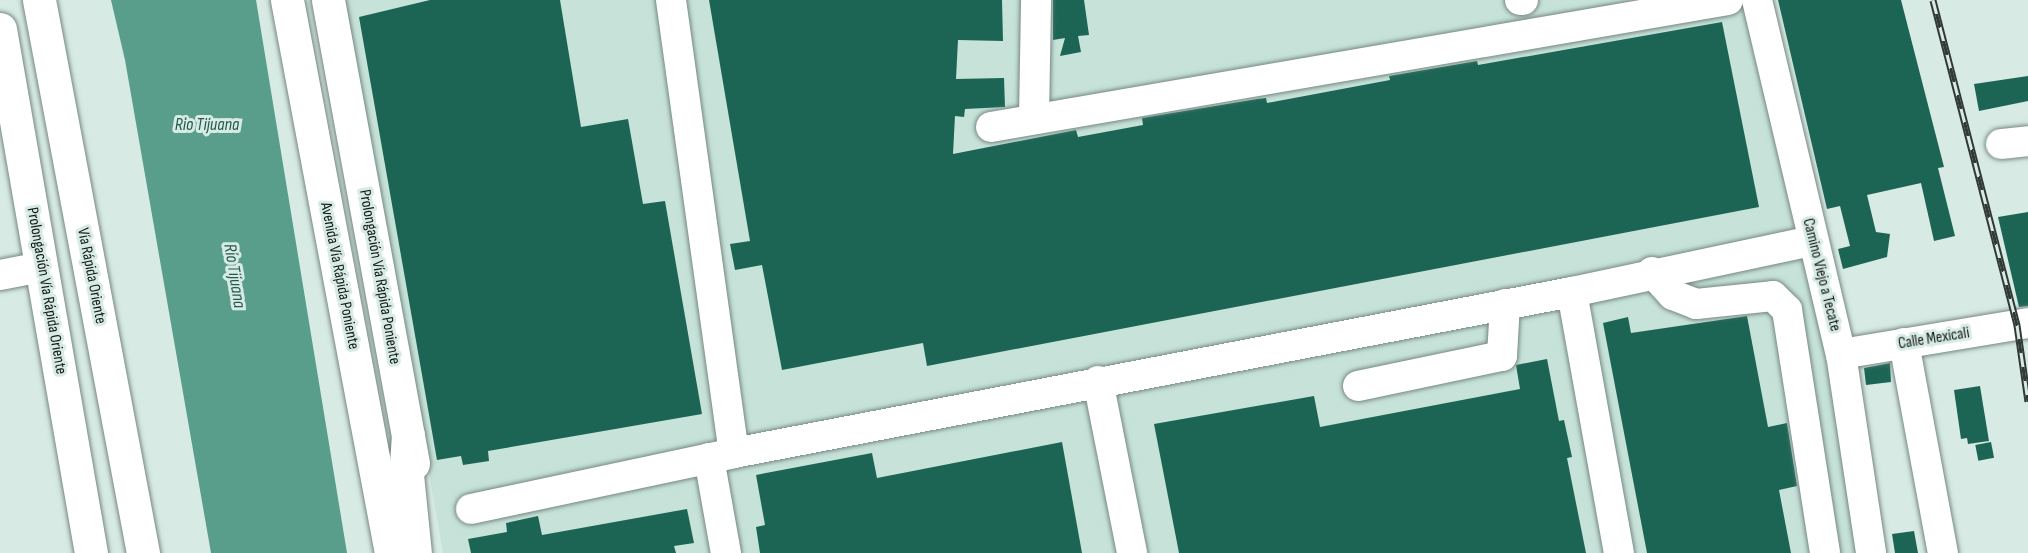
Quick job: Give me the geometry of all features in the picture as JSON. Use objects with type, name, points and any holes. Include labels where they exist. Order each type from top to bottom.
[{"type":"main road","name":"Vía Rápida Oriente","points":[[39,0],[143,553]]},
{"type":"main road","name":"Avenida Vía Rápida Poniente","points":[[287,0],[391,553]]},
{"type":"main road","name":"Prolongación Vía Rápida Poniente","points":[[334,3],[430,553]]},
{"type":"main road","name":"Prolongación Vía Rápida Oriente","points":[[2,46],[91,553]]},
{"type":"main road","points":[[408,435],[405,465],[415,553]]},
{"type":"street","points":[[671,0],[721,456],[726,553]]},
{"type":"street","points":[[1034,118],[1036,0]]},
{"type":"street","points":[[991,127],[1728,0]]},
{"type":"street","name":"Camino Viejo a Tecate","points":[[1757,0],[1812,241],[1841,354],[1871,553]]},
{"type":"street","points":[[471,509],[721,456],[1098,381],[1572,292],[1652,272],[1812,241]]},
{"type":"street","points":[[0,275],[41,267]]},
{"type":"street","points":[[1652,272],[1673,295],[1696,304],[1773,296],[1787,310],[1825,553]]},
{"type":"street","points":[[1572,292],[1619,553]]},
{"type":"street","points":[[1358,386],[1502,356],[1505,304]]},
{"type":"street","name":"Calle Mexicali","points":[[1841,354],[2028,323]]},
{"type":"street","points":[[1904,344],[1943,553]]},
{"type":"street","points":[[1098,381],[1132,553]]},
{"type":"shaded area","points":[[341,0],[1753,0],[1829,352],[1863,553],[443,553],[361,84]]},
{"type":"water","name":"Rio Tijuana","points":[[111,0],[256,0],[347,553],[211,553],[125,60]]},
{"type":"building","points":[[430,0],[560,0],[581,127],[628,119],[643,204],[665,201],[702,414],[488,451],[489,461],[463,465],[461,456],[437,460],[359,17]]},
{"type":"building","points":[[709,0],[1002,0],[1003,41],[958,40],[956,79],[1004,78],[1005,107],[965,109],[964,117],[955,116],[953,154],[1076,130],[1078,137],[1143,125],[1142,118],[1257,99],[1266,98],[1267,103],[1390,80],[1389,76],[1477,61],[1478,65],[1722,22],[1759,207],[927,366],[923,343],[782,370],[762,265],[735,270],[730,244],[750,241]]},
{"type":"building","points":[[1053,0],[1084,0],[1089,35],[1078,36],[1081,52],[1060,56],[1065,38],[1053,40]]},
{"type":"building","points":[[1778,0],[1901,0],[1944,167],[1938,168],[1955,236],[1934,241],[1921,183],[1867,195],[1876,232],[1890,234],[1887,257],[1843,269],[1838,249],[1850,246],[1840,206],[1827,209]]},
{"type":"building","points":[[2028,76],[2028,101],[1979,111],[1974,84]]},
{"type":"building","points":[[2028,212],[2028,306],[2019,307],[1998,217]]},
{"type":"building","points":[[1747,316],[1768,427],[1787,423],[1797,486],[1779,490],[1791,553],[1647,553],[1603,323],[1628,317],[1631,333]]},
{"type":"building","points":[[1547,359],[1559,421],[1564,420],[1572,457],[1567,458],[1586,553],[1179,553],[1154,424],[1314,396],[1320,427],[1520,389],[1516,365]]},
{"type":"building","points":[[1890,363],[1891,382],[1866,385],[1864,368]]},
{"type":"building","points":[[1980,386],[1989,441],[1968,444],[1967,438],[1961,439],[1954,390]]},
{"type":"building","points":[[1062,442],[1082,553],[760,553],[756,527],[765,525],[756,475],[872,453],[877,478]]},
{"type":"building","points":[[1991,442],[1994,458],[1978,461],[1975,445]]},
{"type":"building","points":[[687,509],[694,543],[674,546],[676,553],[471,553],[468,539],[507,532],[506,523],[538,516],[542,535]]},
{"type":"building","points":[[1914,531],[1918,553],[1895,553],[1892,534]]},
{"type":"railway","points":[[1933,0],[2017,325],[2028,401]]},
{"type":"water label","name":"Río Tijuana","points":[[234,276]]}]
